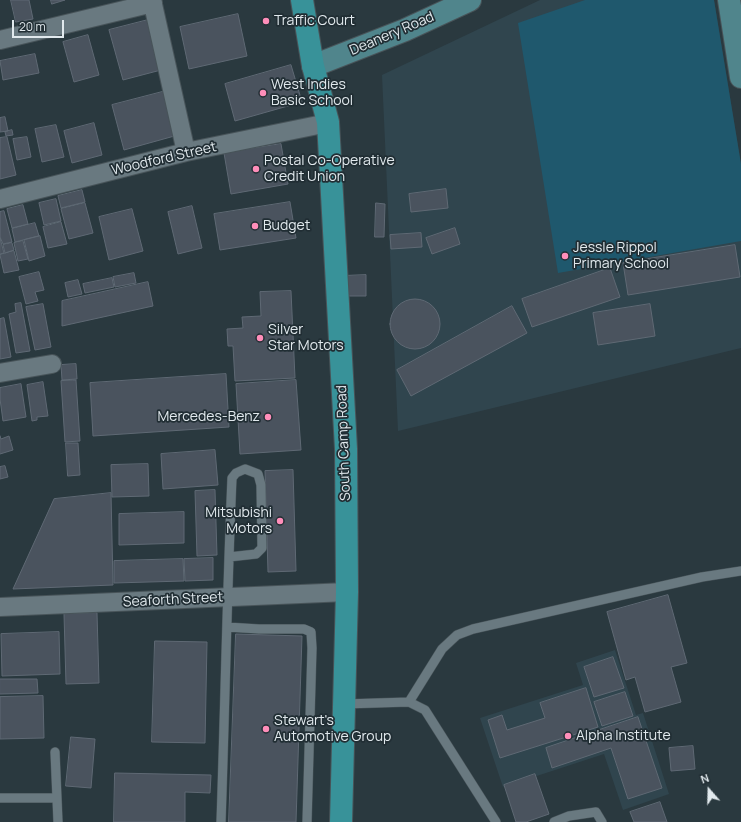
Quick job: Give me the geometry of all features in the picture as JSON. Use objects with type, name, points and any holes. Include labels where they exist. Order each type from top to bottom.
[{"type":"main road","points":[[286,0],[298,36],[313,66]]},
{"type":"main road","points":[[302,0],[313,66]]},
{"type":"main road","name":"South Camp Road","points":[[313,66],[328,122],[346,449],[347,592],[342,822]]},
{"type":"street","name":"Deanery Road","points":[[313,66],[405,30],[470,0]]},
{"type":"street","points":[[729,0],[741,77]]},
{"type":"street","points":[[0,40],[152,2],[186,152]]},
{"type":"street","name":"Woodford Street","points":[[0,199],[186,152],[328,122]]},
{"type":"street","points":[[0,373],[52,364]]},
{"type":"street","name":"Seaforth Street","points":[[0,607],[347,592]]},
{"type":"lane","points":[[221,822],[227,597],[232,478],[236,473],[245,469],[258,474],[261,486],[262,548],[256,554],[229,557]]},
{"type":"lane","points":[[409,702],[442,649],[457,635],[473,629],[694,578],[741,570]]},
{"type":"lane","points":[[227,627],[304,629],[311,632],[312,648],[307,822]]},
{"type":"lane","points":[[344,704],[409,702],[425,710],[496,822]]},
{"type":"lane","points":[[55,752],[58,822]]},
{"type":"lane","points":[[0,798],[57,798]]},
{"type":"lane","points":[[554,822],[569,816],[596,812],[602,822]]},
{"type":"shaded area","name":"Jessle Rippol Primary School","points":[[540,0],[714,0],[741,164],[741,348],[398,431],[382,75]]},
{"type":"shaded area","points":[[585,0],[714,0],[741,164],[741,241],[558,273],[518,23]]},
{"type":"shaded area","name":"Alpha Institute","points":[[615,650],[636,715],[643,713],[669,794],[623,810],[604,754],[503,787],[480,718],[583,685],[576,663]]},
{"type":"building","points":[[11,0],[29,0],[33,19],[16,22]]},
{"type":"building","points":[[51,0],[65,0],[52,4]]},
{"type":"building","points":[[238,14],[247,56],[189,69],[180,27]]},
{"type":"building","points":[[148,20],[161,70],[123,80],[109,30]]},
{"type":"building","points":[[88,35],[99,75],[74,82],[63,42]]},
{"type":"building","points":[[35,54],[39,73],[3,80],[0,61]]},
{"type":"building","name":"West Indies Basic School","points":[[291,65],[302,102],[235,121],[225,84]]},
{"type":"building","points":[[166,91],[178,135],[124,150],[112,105]]},
{"type":"building","points":[[5,117],[8,131],[0,132],[0,118]]},
{"type":"building","points":[[94,123],[102,155],[72,163],[64,131]]},
{"type":"building","points":[[56,125],[64,157],[42,162],[35,129]]},
{"type":"building","points":[[12,130],[13,135],[6,136],[5,132]]},
{"type":"building","points":[[7,137],[16,175],[0,179],[0,138]]},
{"type":"building","points":[[27,137],[31,157],[17,160],[13,139]]},
{"type":"building","name":"Postal Co-Operative Credit Union","points":[[281,144],[288,184],[231,194],[224,153]]},
{"type":"building","points":[[446,189],[448,208],[411,212],[409,194]]},
{"type":"building","points":[[82,190],[85,202],[61,208],[58,196]]},
{"type":"building","points":[[56,199],[61,221],[44,225],[39,203]]},
{"type":"building","name":"Budget","points":[[290,202],[296,238],[220,250],[214,214]]},
{"type":"building","points":[[85,203],[93,233],[69,239],[61,209]]},
{"type":"building","points":[[376,203],[385,204],[384,237],[375,237]]},
{"type":"building","points":[[23,205],[28,224],[12,228],[7,209]]},
{"type":"building","points":[[192,206],[202,248],[178,254],[168,212]]},
{"type":"building","points":[[132,209],[143,251],[109,260],[99,217]]},
{"type":"building","points":[[4,211],[12,242],[3,244],[0,237],[0,212]]},
{"type":"building","points":[[61,222],[67,244],[48,248],[43,227]]},
{"type":"building","points":[[35,223],[39,236],[15,242],[12,229]]},
{"type":"building","points":[[455,228],[460,244],[432,254],[426,238]]},
{"type":"building","points":[[421,233],[422,247],[391,249],[390,235]]},
{"type":"building","points":[[40,236],[45,256],[29,261],[24,240]]},
{"type":"building","points":[[0,238],[4,253],[0,254]]},
{"type":"building","points":[[23,241],[28,259],[18,261],[14,243]]},
{"type":"building","points":[[12,243],[14,250],[5,253],[3,245]]},
{"type":"building","points":[[735,245],[740,277],[628,295],[623,263]]},
{"type":"building","points":[[14,251],[19,270],[4,273],[0,255]]},
{"type":"building","points":[[610,268],[620,297],[532,327],[522,299]]},
{"type":"building","points":[[39,272],[44,290],[35,292],[38,301],[26,304],[19,277]]},
{"type":"building","points":[[134,273],[136,283],[115,287],[113,277]]},
{"type":"building","points":[[366,275],[366,296],[344,296],[343,276]]},
{"type":"building","points":[[112,278],[114,287],[85,293],[83,284]]},
{"type":"building","points":[[78,280],[82,294],[68,297],[65,283]]},
{"type":"building","points":[[148,282],[153,306],[62,326],[62,301]]},
{"type":"building","name":"Silver Star Motors","points":[[291,291],[295,378],[235,381],[233,346],[228,346],[227,329],[243,328],[242,317],[261,316],[260,292]]},
{"type":"building","points":[[420,299],[425,300],[433,306],[439,314],[439,334],[433,342],[425,348],[410,349],[405,348],[397,342],[391,334],[390,319],[391,314],[397,306],[405,300]]},
{"type":"building","points":[[21,303],[30,351],[16,353],[9,314],[16,312],[15,304]]},
{"type":"building","points":[[43,304],[51,347],[35,350],[26,307]]},
{"type":"building","points":[[650,304],[655,336],[598,345],[593,313]]},
{"type":"building","points":[[512,306],[527,333],[411,396],[397,370]]},
{"type":"building","points":[[4,318],[11,357],[0,359],[0,319]]},
{"type":"building","points":[[76,364],[77,379],[62,380],[61,365]]},
{"type":"building","points":[[226,374],[229,427],[93,436],[90,383]]},
{"type":"building","points":[[76,380],[80,441],[65,442],[61,381]]},
{"type":"building","name":"Mercedes-Benz","points":[[296,380],[301,450],[240,454],[236,384]]},
{"type":"building","points":[[43,382],[48,416],[37,417],[37,420],[32,421],[27,385]]},
{"type":"building","points":[[21,384],[26,417],[3,421],[0,388]]},
{"type":"building","points":[[0,436],[1,439],[9,436],[13,450],[0,454]]},
{"type":"building","points":[[66,443],[78,443],[80,475],[68,476]]},
{"type":"building","points":[[215,450],[218,485],[163,489],[161,454]]},
{"type":"building","points":[[148,464],[149,496],[112,497],[111,465]]},
{"type":"building","points":[[5,466],[8,477],[0,479],[0,467]]},
{"type":"building","name":"Mitsubishi Motors","points":[[293,470],[296,571],[268,572],[265,471]]},
{"type":"building","points":[[215,490],[217,555],[197,556],[195,491]]},
{"type":"building","points":[[111,493],[113,585],[13,589],[54,499]]},
{"type":"building","points":[[184,512],[184,543],[119,545],[119,514]]},
{"type":"building","points":[[213,558],[213,580],[185,581],[184,559]]},
{"type":"building","points":[[183,559],[184,581],[114,583],[114,561]]},
{"type":"building","points":[[668,595],[687,663],[671,667],[681,702],[645,712],[635,677],[626,680],[607,612]]},
{"type":"building","points":[[97,613],[99,683],[66,684],[64,614]]},
{"type":"building","points":[[59,632],[60,674],[2,676],[1,634]]},
{"type":"building","name":"Stewart's Automotive Group","points":[[236,634],[302,636],[296,822],[229,822]]},
{"type":"building","points":[[155,641],[207,642],[205,743],[152,742]]},
{"type":"building","points":[[613,657],[624,688],[594,697],[584,667]]},
{"type":"building","points":[[0,679],[37,679],[38,693],[0,694]]},
{"type":"building","points":[[586,688],[598,727],[500,758],[488,720],[502,715],[507,730],[545,718],[540,703]]},
{"type":"building","points":[[625,692],[633,716],[602,726],[594,702]]},
{"type":"building","points":[[43,696],[44,738],[0,739],[0,697]]},
{"type":"building","points":[[638,717],[662,788],[628,799],[611,748],[552,768],[546,748]]},
{"type":"building","points":[[71,737],[95,739],[91,788],[66,786]]},
{"type":"building","points":[[693,746],[695,769],[671,771],[669,748]]},
{"type":"building","points":[[115,773],[211,775],[210,793],[185,792],[185,822],[114,822]]},
{"type":"building","points":[[535,774],[549,814],[526,822],[516,822],[504,785]]},
{"type":"building","points":[[660,802],[667,822],[634,822],[630,812]]},
{"type":"place","name":"Traffic Court","points":[[266,21]]},
{"type":"place","name":"West Indies Basic School","points":[[263,93]]},
{"type":"place","name":"Postal Co-Operative Credit Union","points":[[256,169]]},
{"type":"place","name":"Budget","points":[[255,226]]},
{"type":"place","name":"Jessle Rippol Primary School","points":[[565,256]]},
{"type":"place","name":"Silver Star Motors","points":[[260,338]]},
{"type":"place","name":"Mercedes-Benz","points":[[268,417]]},
{"type":"place","name":"Mitsubishi Motors","points":[[280,521]]},
{"type":"place","name":"Stewart's Automotive Group","points":[[266,729]]},
{"type":"place","name":"Alpha Institute","points":[[568,736]]}]
